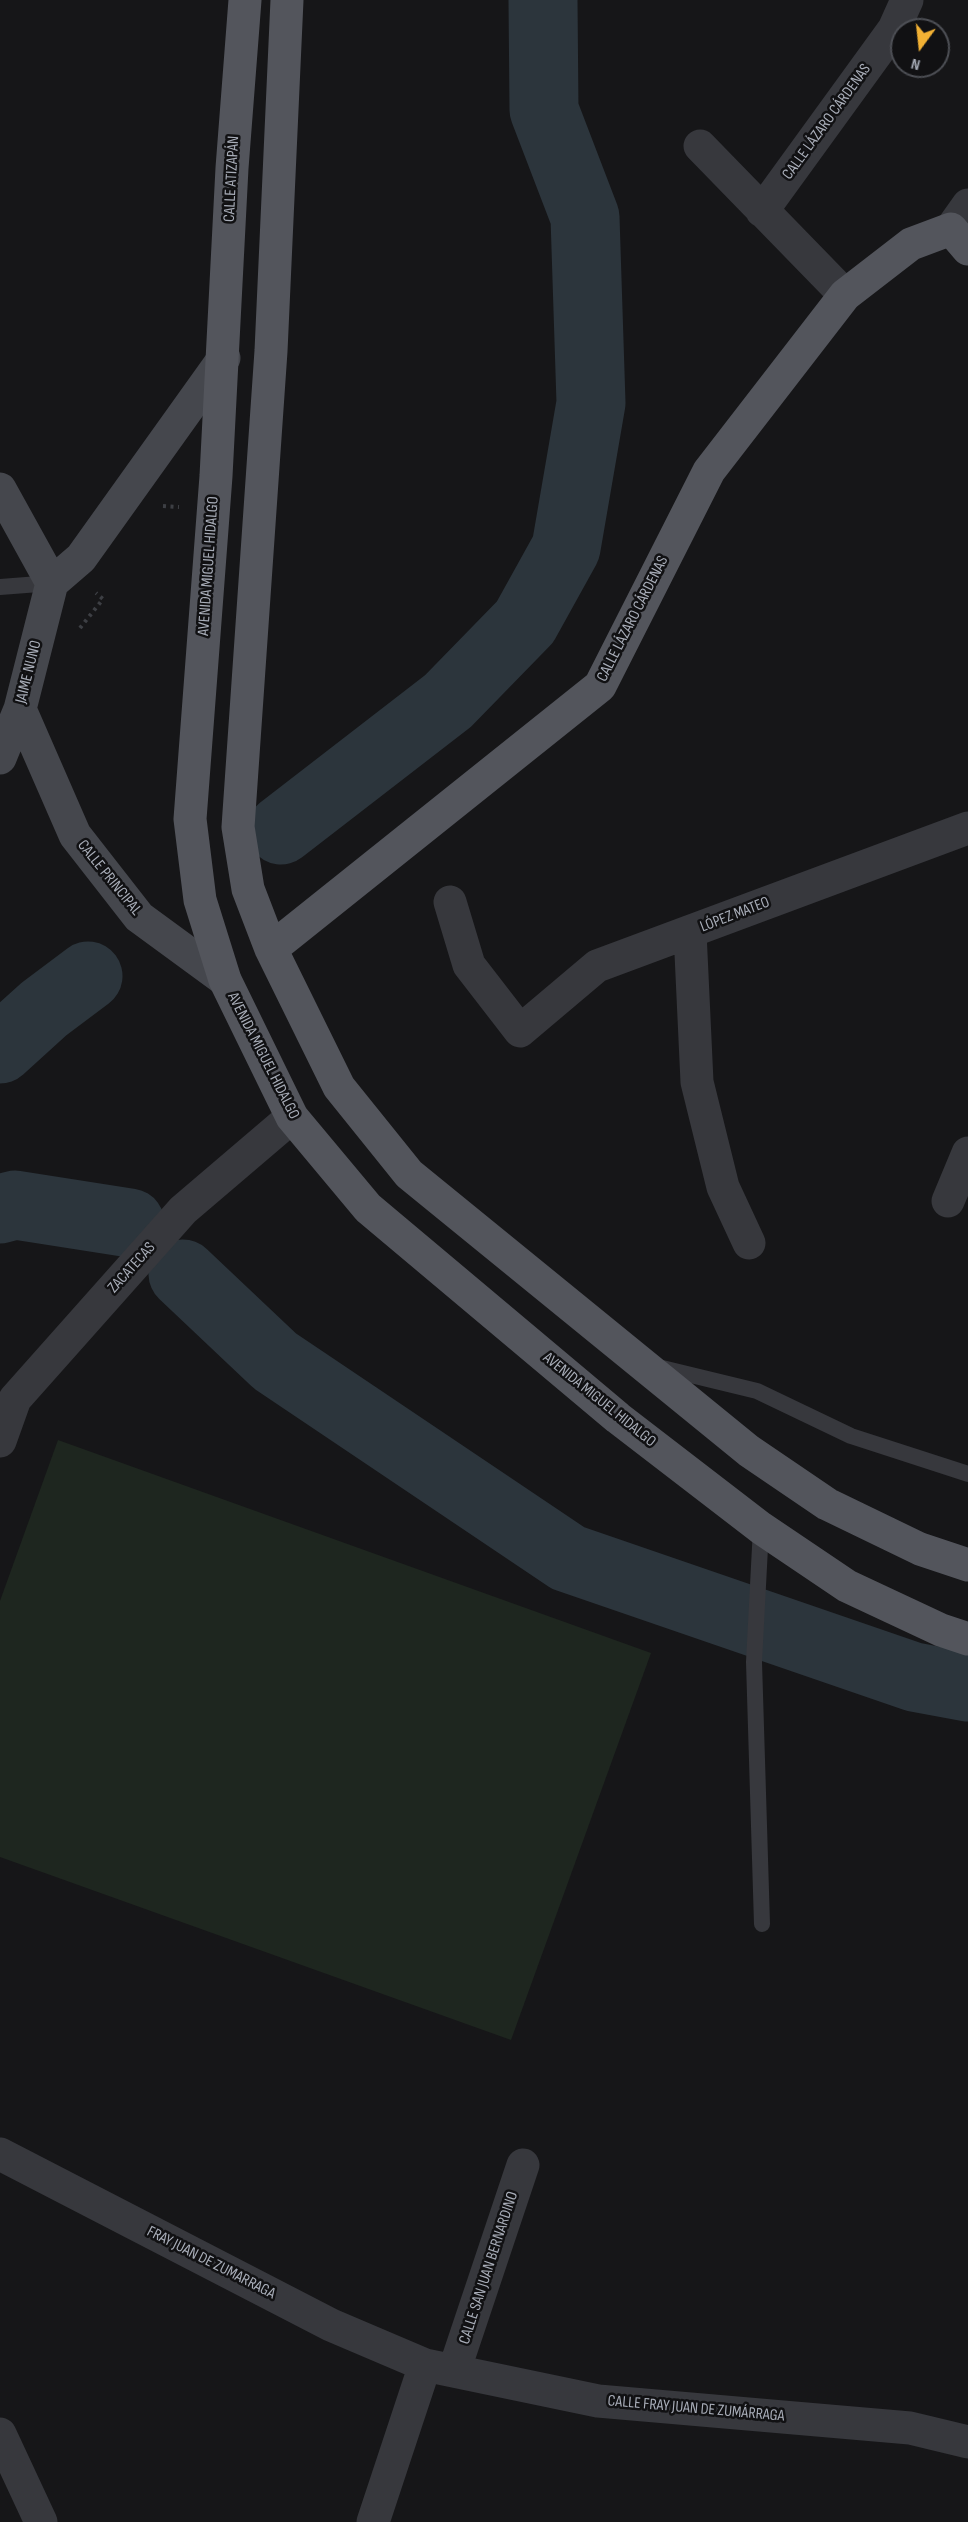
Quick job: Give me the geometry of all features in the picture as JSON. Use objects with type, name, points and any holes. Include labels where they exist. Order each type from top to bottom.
[{"type":"main road","name":"CALLE ATIZAPÁN","points":[[224,358],[232,168],[245,0]]},
{"type":"main road","points":[[287,0],[271,351],[238,827],[248,889],[271,949],[339,1087],[409,1174],[749,1451],[827,1504],[920,1549],[968,1565]]},
{"type":"main road","name":"CALLE LÁZARO CÁRDENAS","points":[[271,949],[600,686],[709,471],[845,296],[910,244],[962,228]]},
{"type":"main road","name":"AVENIDA MIGUEL HIDALGO","points":[[224,358],[190,819],[200,900],[225,980],[292,1117],[368,1208],[618,1418],[761,1528],[847,1586],[941,1630],[968,1639]]},
{"type":"street","name":"CALLE LÁZARO CÁRDENAS","points":[[762,211],[894,29],[907,0]]},
{"type":"street","points":[[700,146],[845,296]]},
{"type":"street","points":[[0,489],[52,583],[81,558],[224,358]]},
{"type":"street","name":"JAIME NUNO","points":[[0,758],[20,709],[52,583]]},
{"type":"street","name":"CALLE PRINCIPAL","points":[[20,709],[75,835],[139,916],[225,980]]},
{"type":"street","name":"LÓPEZ MATEO","points":[[450,902],[469,965],[520,1031],[597,966],[967,829]]},
{"type":"street","points":[[690,932],[697,1082],[723,1187],[749,1243]]},
{"type":"street","name":"ZACATECAS","points":[[0,1441],[15,1399],[183,1210],[292,1117]]},
{"type":"street","points":[[948,1201],[968,1153]]},
{"type":"street","name":"FRAY JUAN DE ZUMARRAGA","points":[[0,2154],[331,2325],[440,2368]]},
{"type":"street","name":"CALLE SAN JUAN BERNARDINO","points":[[373,2522],[440,2368],[523,2165]]},
{"type":"street","name":"CALLE FRAY JUAN DE ZUMÁRRAGA","points":[[440,2368],[598,2401],[910,2428],[968,2442]]},
{"type":"street","points":[[0,2434],[41,2522]]},
{"type":"lane","points":[[0,587],[52,583]]},
{"type":"lane","points":[[640,1363],[757,1391],[851,1436],[968,1474]]},
{"type":"lane","points":[[761,1528],[760,1583],[754,1662],[762,1924]]},
{"type":"path","points":[[160,506],[183,507]]},
{"type":"path","points":[[86,598],[94,589]]},
{"type":"path","points":[[78,630],[103,599]]},
{"type":"shaded area","points":[[58,1440],[651,1653],[511,2040],[0,1857],[0,1601]]},
{"type":"waterway","points":[[281,830],[448,701],[525,622],[566,548],[591,403],[585,217],[544,110],[543,0]]},
{"type":"waterway","points":[[0,1049],[44,1009],[88,976]]},
{"type":"waterway","points":[[0,1209],[15,1205],[130,1223]]},
{"type":"waterway","points":[[183,1274],[275,1361],[568,1558],[914,1677],[968,1687]]}]
